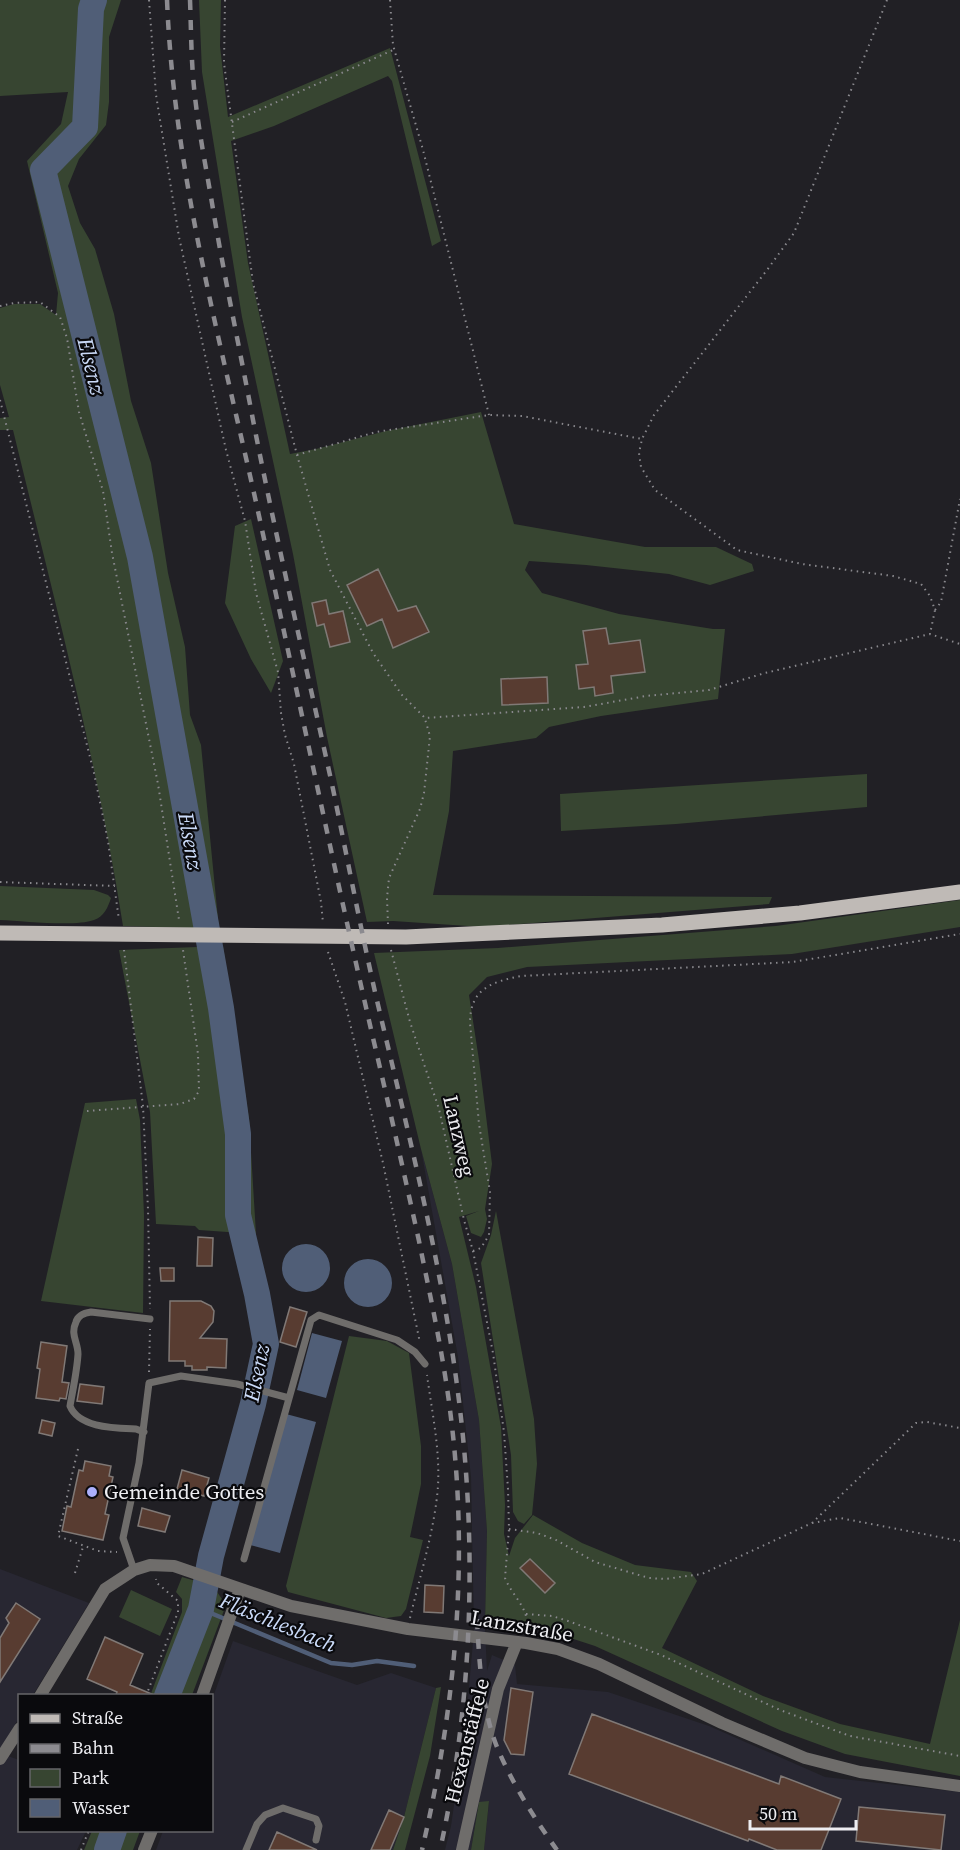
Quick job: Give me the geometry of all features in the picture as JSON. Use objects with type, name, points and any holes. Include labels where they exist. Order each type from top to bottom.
[{"type":"main road","points":[[0,933],[406,937],[662,925],[800,913],[960,892]]},
{"type":"street","name":"Lanzstraße","points":[[41,1694],[105,1589],[134,1570],[150,1565],[174,1566],[291,1606],[408,1629],[558,1649],[599,1664],[722,1723],[805,1758],[860,1772],[960,1786]]},
{"type":"street","points":[[202,1694],[240,1589]]},
{"type":"street","name":"Hexenstäffele","points":[[462,1850],[498,1689],[521,1643]]},
{"type":"street","points":[[0,1759],[18,1731]]},
{"type":"street","points":[[144,1850],[151,1832]]},
{"type":"lane","points":[[144,1432],[85,1422],[72,1412],[70,1406],[78,1349],[73,1330],[77,1318],[91,1312],[150,1319]]},
{"type":"lane","points":[[244,1559],[311,1320],[319,1314],[397,1340],[415,1352],[425,1364]]},
{"type":"lane","points":[[134,1570],[123,1538],[144,1432],[149,1383],[181,1376],[246,1386],[289,1398]]},
{"type":"lane","points":[[246,1850],[257,1824],[265,1815],[283,1808],[316,1819],[319,1826],[316,1840]]},
{"type":"path","points":[[149,0],[156,95],[179,237],[226,450],[245,521],[256,593],[278,672],[281,713],[294,764],[321,902],[323,925]]},
{"type":"path","points":[[225,0],[224,63],[253,284],[297,455],[330,570],[373,653],[402,695],[424,718],[430,736],[420,809],[389,878],[388,928]]},
{"type":"path","points":[[390,0],[394,50],[423,150],[489,415]]},
{"type":"path","points":[[886,0],[794,233],[654,415],[642,439],[639,453],[641,467],[655,490],[738,550],[801,564],[892,576],[921,584],[930,596],[935,609]]},
{"type":"path","points":[[232,122],[394,50]]},
{"type":"path","points":[[0,306],[40,302],[60,317],[67,338],[79,412],[104,491],[112,553],[158,784],[179,925]]},
{"type":"path","points":[[0,400],[94,773],[108,841],[121,930]]},
{"type":"path","points":[[297,455],[376,432],[489,415],[522,416],[642,439]]},
{"type":"path","points":[[0,420],[5,421]]},
{"type":"path","points":[[930,634],[935,609],[940,602],[960,499]]},
{"type":"path","points":[[424,718],[584,707],[646,696],[709,690],[765,673],[930,634],[960,644]]},
{"type":"path","points":[[0,882],[115,886]]},
{"type":"path","points":[[473,1251],[481,1248],[489,1235],[490,1192],[479,1124],[470,1023],[470,1010],[483,989],[500,980],[521,976],[793,962],[960,934]]},
{"type":"path","points":[[122,941],[144,1106],[150,1319],[149,1383]]},
{"type":"path","name":"Lanzweg","points":[[391,947],[402,996],[439,1109],[473,1251],[493,1353],[502,1421],[509,1529],[505,1578],[526,1614]]},
{"type":"path","points":[[87,1112],[180,1104],[194,1099],[199,1091],[198,1054],[183,948]]},
{"type":"path","points":[[327,951],[345,1002],[383,1163],[425,1364],[436,1438],[439,1466],[438,1488],[408,1629]]},
{"type":"path","points":[[812,1523],[916,1423],[927,1422],[960,1428]]},
{"type":"path","points":[[78,1449],[58,1536],[98,1551],[129,1554]]},
{"type":"path","points":[[509,1529],[537,1533],[556,1540],[595,1562],[615,1569],[649,1578],[665,1579],[702,1574],[812,1523],[840,1518],[960,1541]]},
{"type":"path","points":[[75,1573],[83,1546]]},
{"type":"path","points":[[147,1694],[178,1612],[178,1601],[157,1583],[150,1565]]},
{"type":"path","points":[[521,1643],[528,1625],[526,1614],[552,1616],[661,1655],[780,1710],[850,1736],[960,1756]]},
{"type":"path","points":[[81,1850],[88,1832]]},
{"type":"shaded area","points":[[421,1149],[452,1264],[479,1420],[487,1531],[485,1629],[487,1671],[492,1655],[515,1665],[517,1684],[608,1692],[709,1726],[825,1777],[960,1792],[960,1850],[484,1850],[489,1802],[479,1802],[471,1850],[445,1850],[451,1826],[466,1722],[474,1630],[471,1477],[458,1357]]},
{"type":"shaded area","points":[[0,1569],[89,1603],[34,1694],[18,1694],[18,1720],[0,1750]]},
{"type":"shaded area","points":[[233,1641],[357,1685],[391,1673],[436,1688],[404,1817],[393,1850],[156,1850],[163,1832],[213,1832],[213,1697]]},
{"type":"shaded area","points":[[0,1753],[18,1760],[18,1832],[86,1832],[77,1850],[0,1850]]},
{"type":"green space","points":[[0,0],[121,0],[109,37],[109,102],[106,125],[79,159],[68,186],[80,223],[95,249],[114,314],[131,401],[151,463],[168,573],[185,647],[190,715],[201,745],[219,929],[123,926],[100,801],[59,615],[13,430],[0,430],[0,418],[9,417],[0,385],[0,308],[14,304],[40,304],[56,315],[58,293],[27,161],[61,124],[68,92],[0,96]]},
{"type":"green space","points":[[199,0],[221,0],[220,46],[228,117],[390,48],[441,241],[432,246],[392,81],[388,76],[274,126],[231,141],[248,263],[290,454],[386,431],[481,412],[514,524],[645,547],[716,547],[752,564],[754,571],[710,585],[669,574],[529,561],[525,570],[542,593],[619,614],[725,629],[718,699],[601,716],[549,727],[536,738],[453,751],[449,811],[433,895],[772,897],[769,904],[483,927],[393,921],[367,922],[327,737],[293,554],[242,317],[202,72]]},
{"type":"green space","points":[[251,519],[283,661],[271,693],[251,659],[225,603],[235,526]]},
{"type":"green space","points":[[867,774],[867,807],[676,824],[561,831],[560,794]]},
{"type":"green space","points":[[0,886],[94,890],[111,898],[100,917],[85,922],[0,920]]},
{"type":"green space","points":[[960,900],[960,927],[792,954],[527,967],[487,977],[469,995],[492,1164],[485,1209],[487,1219],[481,1237],[471,1233],[466,1216],[479,1211],[459,1217],[476,1287],[501,1427],[505,1505],[504,1534],[509,1556],[515,1538],[533,1515],[582,1543],[635,1565],[691,1572],[697,1581],[662,1648],[763,1696],[840,1724],[930,1744],[960,1620],[960,1776],[845,1754],[782,1731],[595,1646],[549,1631],[485,1624],[487,1531],[479,1420],[452,1264],[421,1149],[374,953],[498,948],[776,926]]},
{"type":"green space","points":[[223,946],[249,1119],[256,1234],[199,1230],[195,1226],[156,1224],[150,1112],[119,950]]},
{"type":"green space","points":[[136,1099],[140,1120],[144,1215],[143,1313],[41,1301],[85,1103]]},
{"type":"green space","points":[[496,1211],[534,1419],[537,1464],[532,1515],[524,1524],[518,1521],[513,1512],[511,1455],[481,1263],[491,1235]]},
{"type":"green space","points":[[349,1336],[387,1341],[409,1353],[421,1446],[421,1484],[410,1537],[423,1540],[406,1609],[401,1616],[386,1618],[288,1592],[286,1586]]},
{"type":"green space","points":[[182,1577],[213,1586],[226,1605],[192,1694],[151,1694],[182,1612],[182,1599],[176,1592]]},
{"type":"green space","points":[[131,1590],[172,1609],[160,1636],[119,1617]]},
{"type":"green space","points":[[441,1687],[430,1756],[405,1850],[393,1850],[404,1817],[436,1688]]},
{"type":"green space","points":[[489,1801],[484,1850],[471,1850],[479,1802]]},
{"type":"green space","points":[[91,1832],[140,1832],[133,1850],[84,1850]]},
{"type":"water","points":[[301,1244],[311,1244],[323,1251],[330,1263],[330,1273],[323,1285],[311,1292],[301,1292],[286,1281],[282,1273],[282,1263],[293,1248]]},
{"type":"water","points":[[363,1259],[373,1259],[385,1266],[392,1278],[392,1288],[385,1300],[373,1307],[363,1307],[348,1296],[344,1288],[344,1278],[355,1263]]},
{"type":"water","points":[[312,1333],[342,1341],[326,1398],[297,1390]]},
{"type":"water","points":[[286,1414],[316,1422],[280,1553],[250,1545]]},
{"type":"building","points":[[378,569],[398,611],[416,606],[429,632],[393,648],[382,619],[367,626],[347,585]]},
{"type":"building","points":[[326,600],[329,614],[343,611],[350,642],[330,647],[324,624],[317,626],[312,603]]},
{"type":"building","points":[[606,628],[609,644],[640,640],[645,672],[611,676],[613,693],[595,696],[594,687],[579,689],[576,665],[588,664],[583,631]]},
{"type":"building","points":[[547,677],[548,703],[502,705],[501,679]]},
{"type":"building","points":[[198,1237],[213,1238],[212,1266],[197,1266]]},
{"type":"building","points":[[160,1268],[174,1268],[174,1281],[161,1281]]},
{"type":"building","points":[[170,1301],[201,1301],[211,1306],[214,1311],[213,1322],[200,1338],[227,1339],[226,1368],[207,1367],[207,1370],[192,1370],[192,1366],[185,1366],[185,1361],[169,1361]]},
{"type":"building","points":[[290,1307],[307,1312],[296,1347],[280,1342]]},
{"type":"building","points":[[41,1342],[67,1346],[62,1382],[69,1383],[66,1399],[60,1398],[59,1401],[36,1398]]},
{"type":"building","points":[[80,1384],[104,1387],[102,1404],[77,1401]]},
{"type":"building","points":[[42,1420],[55,1423],[52,1436],[39,1433]]},
{"type":"building","name":"Gemeinde Gottes","points":[[85,1461],[111,1466],[109,1476],[113,1477],[105,1514],[109,1515],[103,1540],[62,1531],[67,1506],[71,1507],[79,1470],[83,1471]]},
{"type":"building","points":[[182,1470],[209,1478],[204,1496],[177,1489]]},
{"type":"building","points":[[142,1508],[170,1516],[165,1532],[138,1526]]},
{"type":"building","points":[[530,1559],[555,1583],[545,1593],[520,1568]]},
{"type":"building","points":[[425,1585],[444,1586],[443,1613],[424,1612]]},
{"type":"building","points":[[16,1603],[40,1619],[0,1682],[0,1638],[9,1623],[6,1618]]},
{"type":"building","points":[[105,1637],[143,1654],[130,1685],[152,1694],[116,1694],[117,1692],[87,1679]]},
{"type":"building","points":[[511,1688],[533,1692],[524,1755],[511,1754],[504,1740]]},
{"type":"building","points":[[592,1714],[779,1784],[781,1776],[841,1799],[821,1850],[777,1850],[569,1774]]},
{"type":"building","points":[[859,1807],[945,1815],[941,1850],[856,1841]]},
{"type":"building","points":[[389,1810],[404,1817],[390,1850],[371,1850]]},
{"type":"building","points":[[277,1832],[317,1850],[269,1850]]},
{"type":"waterway","name":"Elsenz","points":[[94,0],[91,9],[85,127],[43,170],[140,557],[221,1008],[238,1134],[238,1215],[257,1294],[266,1344],[253,1404],[211,1556],[201,1609],[168,1694]]},
{"type":"waterway","name":"Fläschlesbach","points":[[201,1609],[331,1663],[352,1665],[377,1661],[414,1666]]},
{"type":"waterway","name":"Elsenz","points":[[107,1850],[113,1832]]},
{"type":"railway","points":[[167,0],[171,64],[179,127],[200,253],[419,1241],[448,1396],[459,1527],[456,1636],[443,1743],[422,1850]]},
{"type":"railway","points":[[190,0],[192,66],[200,137],[231,308],[369,967],[424,1204],[454,1364],[466,1472],[470,1581],[459,1744],[440,1850]]},
{"type":"railway","points":[[477,1619],[483,1691],[492,1733],[520,1794],[557,1850]]},
{"type":"place","name":"Gemeinde Gottes","points":[[92,1492]]}]
